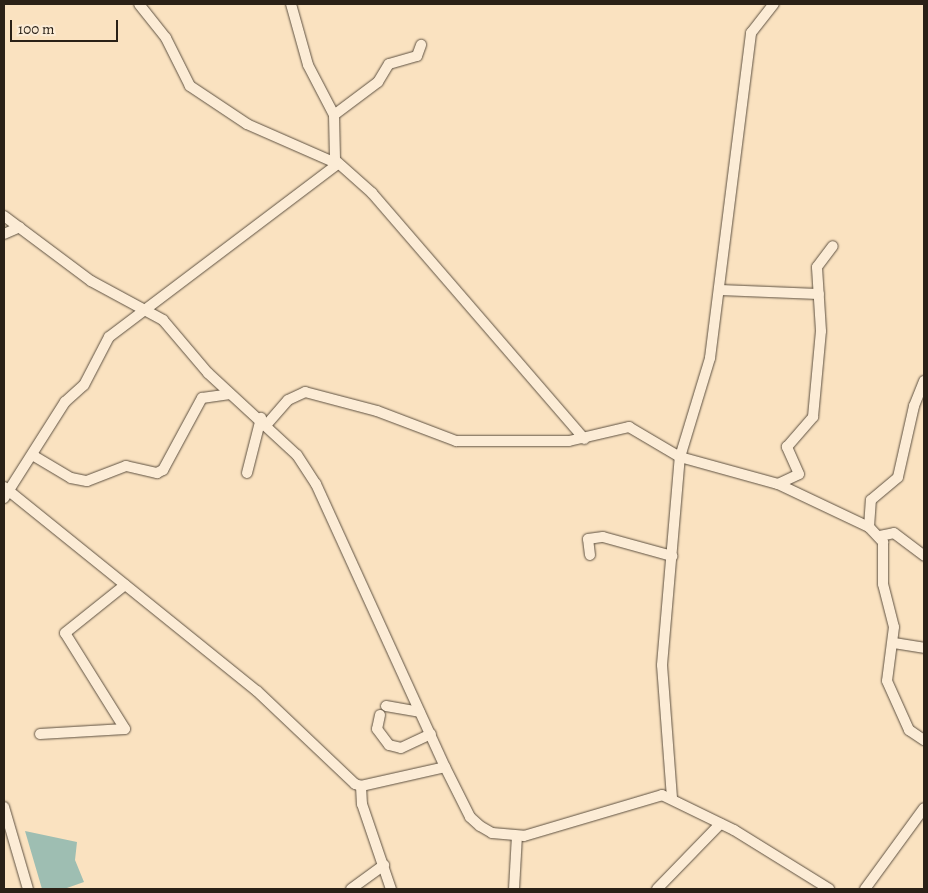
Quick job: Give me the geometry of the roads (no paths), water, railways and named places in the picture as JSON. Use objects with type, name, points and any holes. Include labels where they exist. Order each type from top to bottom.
[{"type":"street","points":[[139,4],[166,38],[190,86],[247,124],[338,164],[372,193],[584,439]]},
{"type":"street","points":[[291,4],[308,66],[334,114],[334,156],[338,164]]},
{"type":"street","points":[[672,798],[662,665],[680,457],[710,358],[751,34],[774,4]]},
{"type":"street","points":[[334,114],[378,82],[389,64],[417,56],[421,45]]},
{"type":"street","points":[[338,164],[296,192],[147,311],[109,337],[84,385],[65,402],[34,456],[6,492],[257,691],[361,786],[362,804],[391,889]]},
{"type":"street","points":[[4,216],[91,281],[163,320],[230,394],[265,421],[316,484],[445,767],[480,826],[517,836],[555,830],[600,812],[650,797],[672,798],[720,824],[829,889]]},
{"type":"street","points":[[4,234],[20,227]]},
{"type":"street","points":[[778,484],[799,474],[787,446],[813,416],[821,331],[817,267],[833,246]]},
{"type":"street","points":[[719,290],[820,294]]},
{"type":"street","points":[[870,527],[871,500],[898,477],[914,406],[924,381]]},
{"type":"street","points":[[247,473],[265,421],[288,400],[305,392],[377,411],[456,442],[584,439],[629,427],[680,457],[778,484],[870,527],[880,536],[894,643],[887,681],[909,730],[924,740]]},
{"type":"street","points":[[34,456],[71,478],[87,481],[126,466],[158,473],[163,470],[202,398],[230,394]]},
{"type":"street","points":[[880,536],[894,534],[924,556]]},
{"type":"street","points":[[590,555],[588,538],[603,537],[672,556]]},
{"type":"street","points":[[40,734],[125,729],[65,633],[125,585]]},
{"type":"street","points":[[894,643],[924,648]]},
{"type":"street","points":[[386,706],[420,712]]},
{"type":"street","points":[[380,715],[377,729],[389,745],[401,748],[431,734]]},
{"type":"street","points":[[361,786],[445,767]]},
{"type":"street","points":[[4,807],[28,889]]},
{"type":"street","points":[[866,889],[924,808]]},
{"type":"street","points":[[657,889],[720,824]]},
{"type":"street","points":[[514,889],[517,836]]},
{"type":"street","points":[[351,889],[384,865]]}]
